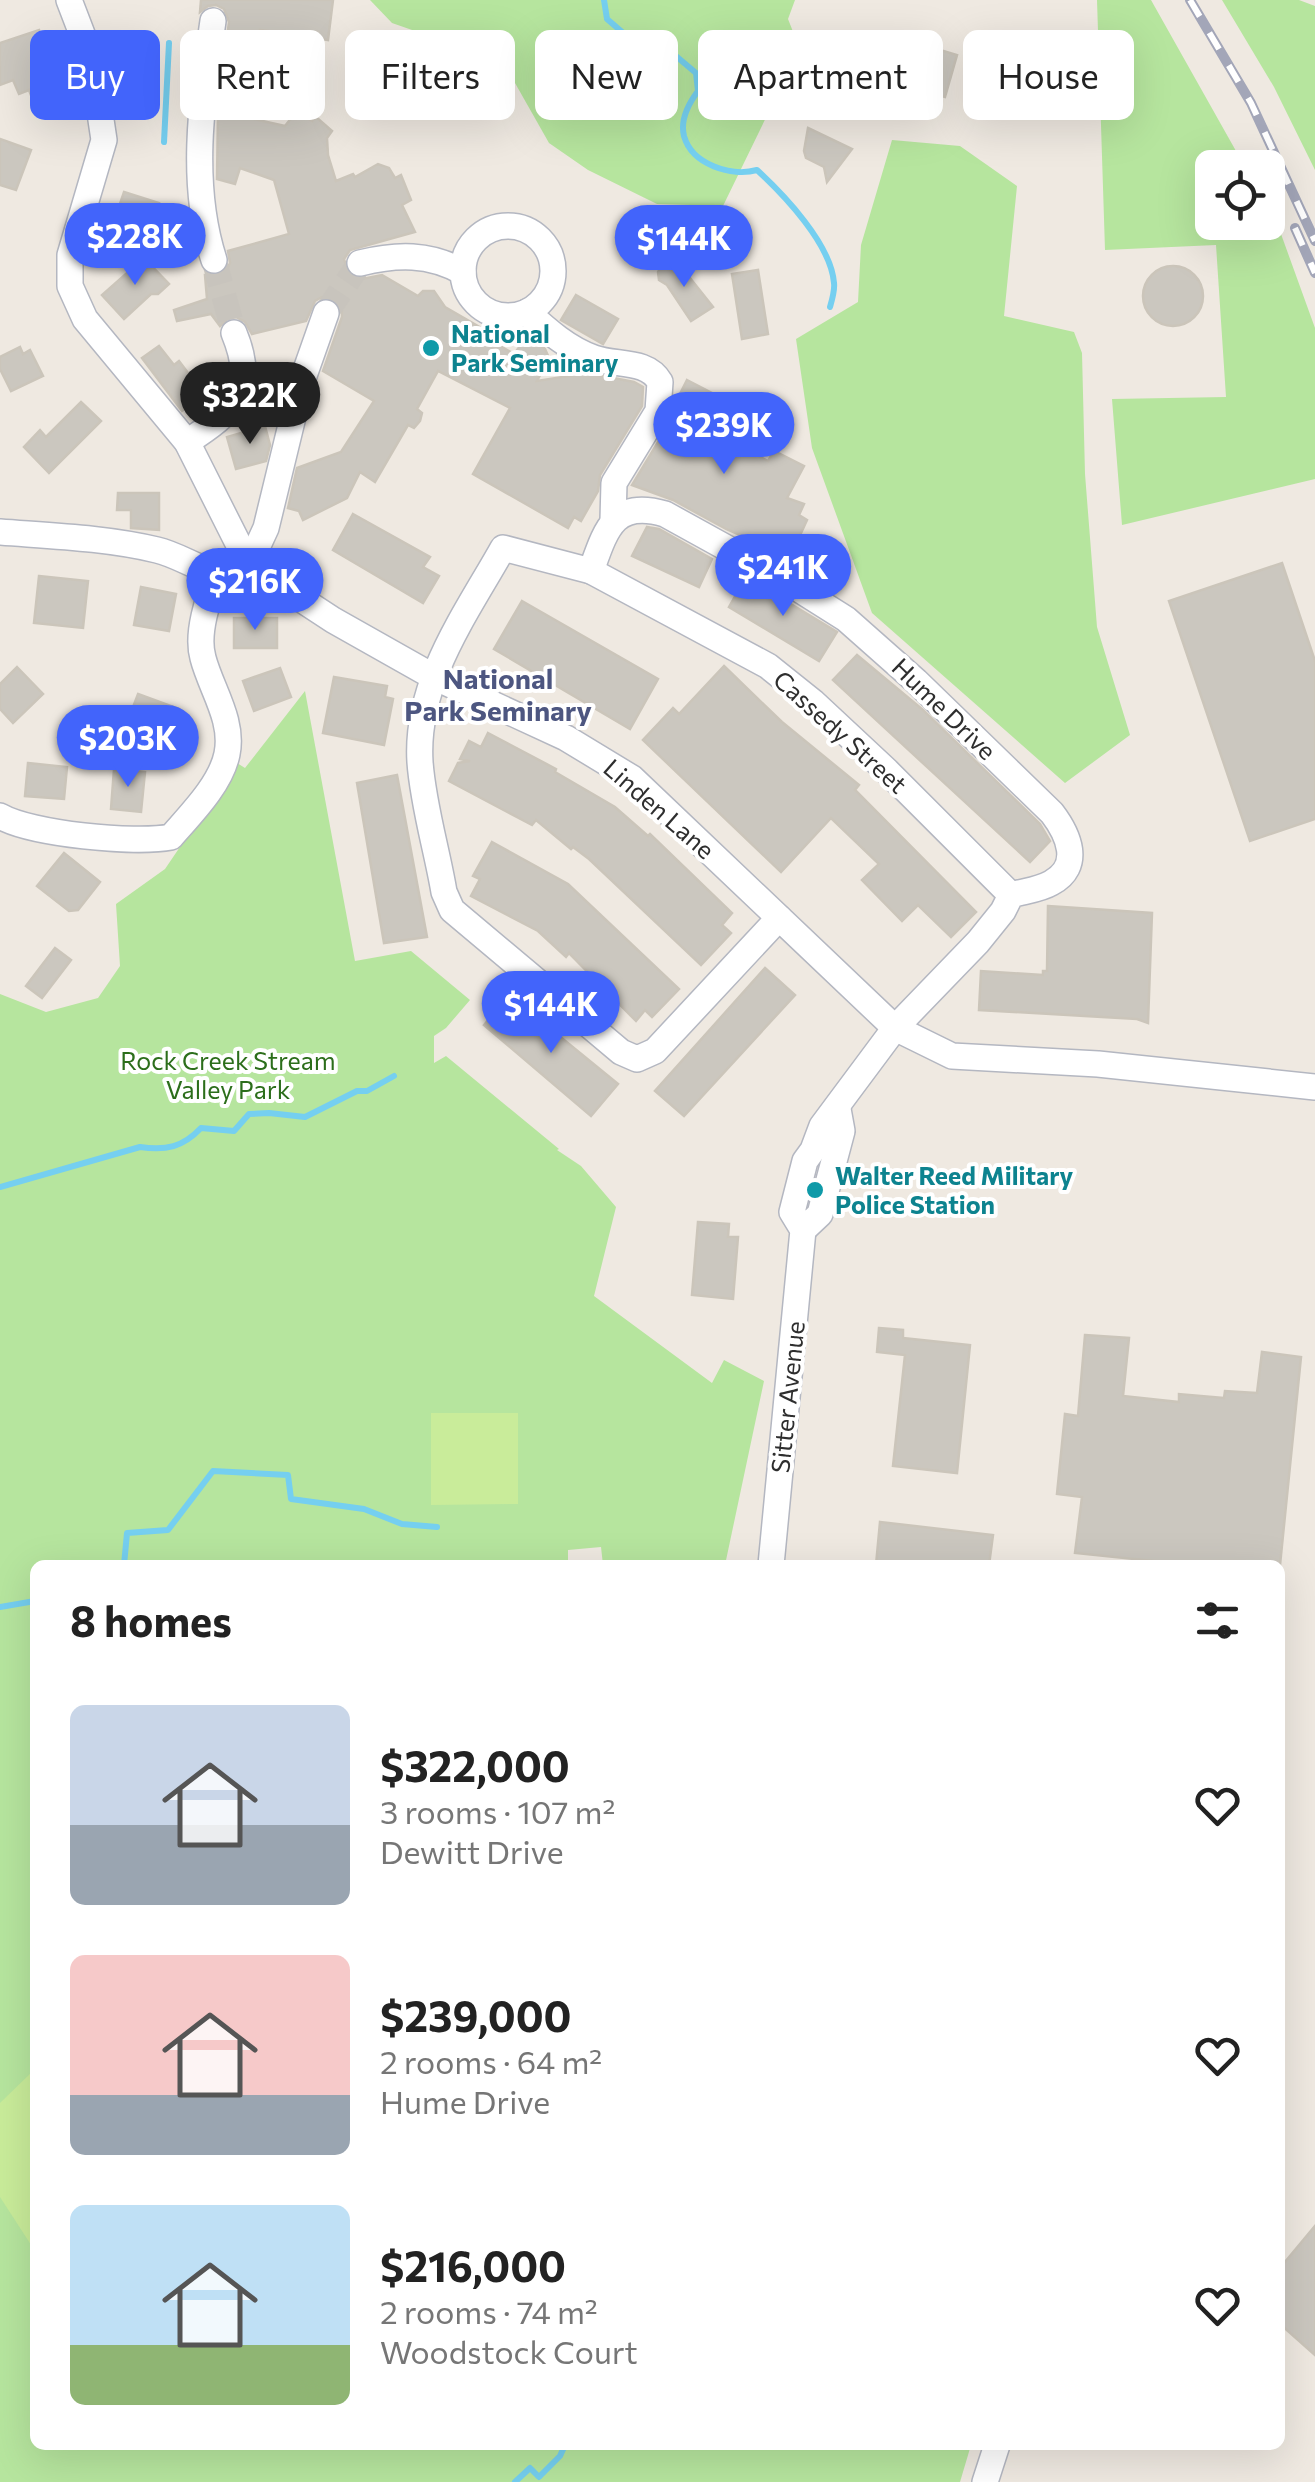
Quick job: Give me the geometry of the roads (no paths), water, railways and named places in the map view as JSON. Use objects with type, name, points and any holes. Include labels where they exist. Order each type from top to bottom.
[{"type":"street","name":"Linden Lane","points":[[69,0],[92,60],[104,140],[70,255],[70,286],[84,319],[186,442],[249,564],[333,620],[434,677],[566,738],[632,778],[895,1028],[952,1056],[1098,1064],[1315,1087]]},
{"type":"street","points":[[213,20],[201,106],[200,173],[206,237],[214,260]]},
{"type":"street","points":[[512,227],[533,234],[548,251],[553,273],[548,293],[527,312],[507,316],[488,312],[473,300],[463,272],[473,243],[490,230],[512,227]]},
{"type":"street","points":[[360,262],[393,254],[438,259],[463,272]]},
{"type":"street","points":[[527,312],[553,336],[594,358],[650,370],[660,382],[658,411],[614,483],[613,520],[591,571]]},
{"type":"street","points":[[0,532],[160,550],[218,575],[235,573],[249,564],[266,528],[301,384],[326,314]]},
{"type":"street","points":[[186,442],[217,424],[241,390],[246,367],[234,333]]},
{"type":"street","name":"Hume Drive","points":[[613,520],[624,513],[649,510],[665,514],[718,542],[846,619],[916,682],[1052,813],[1066,832],[1072,848],[1066,868],[1054,883],[1011,895]]},
{"type":"street","name":"Cassedy Street","points":[[434,677],[444,650],[503,548],[591,571],[768,666],[887,771],[1011,895]]},
{"type":"street","points":[[0,816],[12,823],[46,830],[125,838],[171,837],[216,779],[227,752],[223,712],[202,657],[201,641],[218,575]]},
{"type":"street","points":[[434,677],[424,712],[420,765],[447,902],[621,1052],[638,1059],[655,1051],[780,918]]},
{"type":"street","points":[[895,1028],[978,942],[1011,895]]},
{"type":"street","name":"Sitter Avenue","points":[[771,1560],[804,1230],[792,1212],[805,1161],[814,1150],[822,1126],[895,1028]]},
{"type":"street","points":[[985,2482],[995,2450]]},
{"type":"waterway","points":[[604,0],[607,19],[636,44],[670,51],[696,73],[698,91],[683,124],[688,146],[704,161],[725,170],[757,170],[792,206],[831,268],[834,286],[830,307]]},
{"type":"waterway","points":[[164,142],[169,43]]},
{"type":"waterway","points":[[0,1187],[140,1147],[174,1146],[201,1128],[234,1131],[249,1114],[305,1117],[394,1076]]},
{"type":"waterway","points":[[124,1560],[127,1533],[168,1530],[213,1471],[288,1475],[291,1499],[364,1509],[402,1524],[437,1527]]},
{"type":"waterway","points":[[0,1607],[30,1602]]},
{"type":"waterway","points":[[515,2482],[530,2468],[539,2477],[563,2450]]},
{"type":"tunnel","points":[[214,260],[234,333]]},
{"type":"tunnel","points":[[326,313],[360,263]]},
{"type":"railway","points":[[1190,0],[1251,103],[1315,241]]},
{"type":"railway","points":[[1295,228],[1315,273]]},
{"type":"place","name":"National Park Seminary","points":[[431,348]]},
{"type":"place","name":"Walter Reed Military Police Station","points":[[815,1190]]},
{"type":"district","name":"National Park Seminary","points":[[498,695]]},
{"type":"park label","name":"Rock Creek Stream Valley Park","points":[[228,1076]]}]
